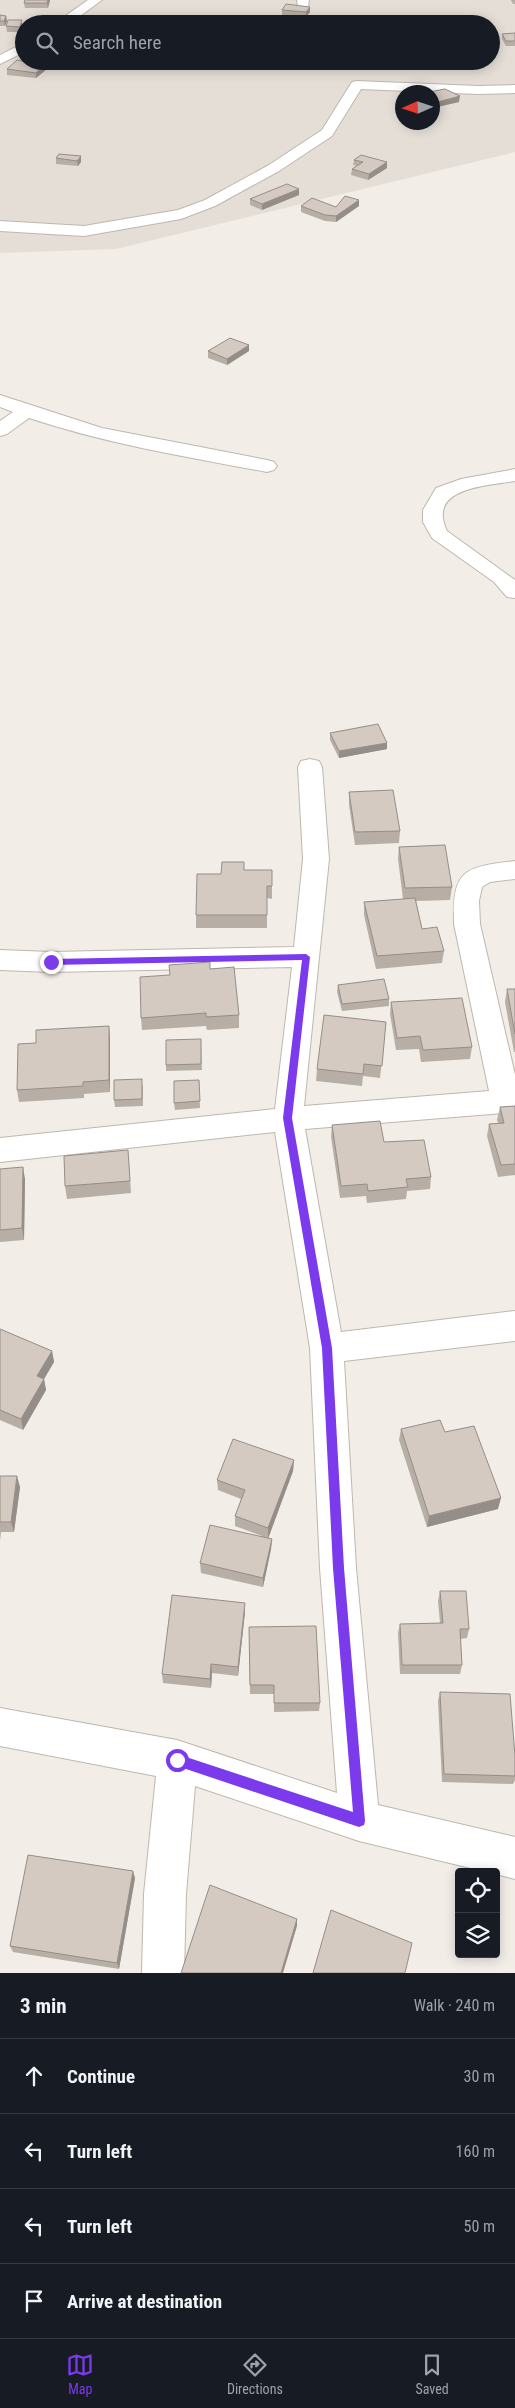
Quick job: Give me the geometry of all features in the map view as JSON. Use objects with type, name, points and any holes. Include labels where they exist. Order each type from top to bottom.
[{"type":"street","points":[[74,15],[96,0]]},
{"type":"street","points":[[0,60],[15,52]]},
{"type":"street","points":[[0,226],[84,231],[181,214],[210,203],[274,168],[327,133],[357,86],[478,90],[515,89]]},
{"type":"street","points":[[0,402],[26,412],[115,438],[267,466]]},
{"type":"street","points":[[0,430],[26,412]]},
{"type":"street","points":[[515,475],[461,484],[443,492],[433,510],[433,522],[439,534],[501,578],[515,592]]},
{"type":"street","points":[[310,767],[316,859],[288,1118],[327,1348],[338,1568],[359,1821]]},
{"type":"street","points":[[0,1150],[288,1118],[510,1100],[467,924],[466,901],[470,883],[483,874],[515,870]]},
{"type":"street","points":[[0,960],[51,962],[306,957]]},
{"type":"street","points":[[327,1348],[515,1326]]},
{"type":"street","points":[[0,1727],[177,1760],[359,1821],[515,1858]]},
{"type":"street","points":[[164,1973],[164,1894],[177,1760]]},
{"type":"shaded area","points":[[0,0],[515,0],[515,152],[116,249],[0,253]]},
{"type":"building","points":[[25,0],[48,0],[47,3],[24,3]]},
{"type":"building","points":[[286,4],[310,7],[306,12],[282,10]]},
{"type":"building","points":[[0,15],[6,16],[4,21],[0,21]]},
{"type":"building","points":[[8,20],[15,20],[15,27],[6,26]]},
{"type":"building","points":[[515,33],[515,41],[506,41],[502,34]]},
{"type":"building","points":[[15,62],[15,70],[39,70],[36,73],[7,69]]},
{"type":"building","points":[[445,89],[460,96],[440,101],[440,90]]},
{"type":"building","points":[[59,154],[81,156],[77,161],[56,158]]},
{"type":"building","points":[[361,155],[387,162],[369,174],[352,169],[363,162],[354,160]]},
{"type":"building","points":[[287,184],[299,189],[262,204],[250,199]]},
{"type":"building","points":[[345,196],[359,200],[336,216],[325,215],[301,206],[312,198],[336,207]]},
{"type":"building","points":[[230,338],[249,345],[227,359],[208,351]]},
{"type":"building","points":[[378,724],[387,743],[339,751],[330,733]]},
{"type":"building","points":[[393,790],[400,831],[355,832],[349,792]]},
{"type":"building","points":[[445,845],[452,887],[405,888],[399,847]]},
{"type":"building","points":[[222,862],[244,862],[244,870],[272,870],[272,886],[267,886],[267,915],[196,915],[197,874],[221,874]]},
{"type":"building","points":[[415,898],[422,929],[437,927],[444,951],[377,956],[364,902]]},
{"type":"building","points":[[210,962],[210,969],[234,967],[239,1015],[206,1017],[206,1013],[141,1018],[140,977],[170,975],[169,965]]},
{"type":"building","points":[[384,979],[389,999],[342,1004],[338,985]]},
{"type":"building","points":[[507,989],[515,989],[515,1034]]},
{"type":"building","points":[[462,998],[472,1047],[423,1050],[420,1036],[397,1038],[391,1002]]},
{"type":"building","points":[[324,1015],[386,1022],[382,1066],[364,1064],[363,1074],[317,1069]]},
{"type":"building","points":[[109,1026],[109,1080],[83,1082],[83,1086],[17,1090],[18,1044],[36,1043],[36,1030]]},
{"type":"building","points":[[201,1039],[201,1064],[166,1065],[166,1040]]},
{"type":"building","points":[[142,1079],[142,1099],[114,1100],[114,1080]]},
{"type":"building","points":[[199,1080],[200,1101],[174,1103],[174,1081]]},
{"type":"building","points":[[515,1106],[515,1164],[501,1165],[489,1124],[504,1123],[500,1107]]},
{"type":"building","points":[[380,1121],[384,1142],[424,1140],[431,1177],[406,1179],[408,1187],[368,1191],[367,1184],[341,1186],[332,1125]]},
{"type":"building","points":[[128,1150],[130,1181],[65,1186],[64,1156]]},
{"type":"building","points":[[23,1167],[22,1228],[0,1230],[0,1169]]},
{"type":"building","points":[[0,1329],[52,1351],[37,1376],[44,1379],[21,1419],[0,1410]]},
{"type":"building","points":[[440,1420],[445,1432],[474,1426],[501,1498],[429,1516],[401,1429]]},
{"type":"building","points":[[233,1439],[294,1460],[268,1528],[235,1516],[245,1490],[217,1480]]},
{"type":"building","points":[[0,1476],[17,1476],[11,1522],[0,1522]]},
{"type":"building","points":[[210,1525],[272,1539],[263,1578],[200,1563]]},
{"type":"building","points":[[440,1591],[466,1591],[469,1629],[460,1629],[462,1665],[402,1665],[400,1624],[443,1623]]},
{"type":"building","points":[[172,1595],[245,1603],[238,1667],[211,1664],[210,1679],[162,1674]]},
{"type":"building","points":[[316,1626],[320,1703],[274,1703],[274,1685],[250,1685],[249,1627]]},
{"type":"building","points":[[440,1692],[510,1694],[515,1776],[444,1774]]},
{"type":"building","points":[[28,1855],[133,1871],[117,1963],[10,1946]]},
{"type":"building","points":[[210,1885],[297,1919],[281,1973],[181,1973]]},
{"type":"building","points":[[331,1910],[412,1943],[405,1973],[313,1973]]},
{"type":"route","points":[[51,962],[306,957],[288,1118],[327,1348],[338,1568],[359,1821],[177,1760]]}]
